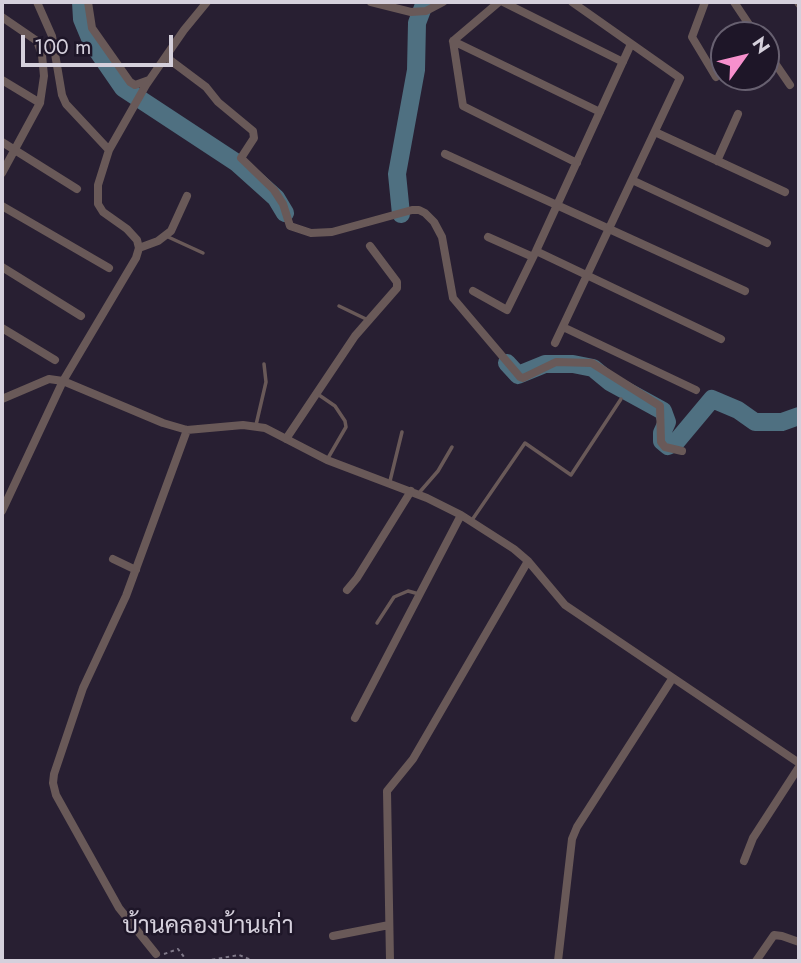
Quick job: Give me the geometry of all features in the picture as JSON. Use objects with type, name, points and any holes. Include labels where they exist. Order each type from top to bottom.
[{"type":"street","points":[[37,2],[52,36],[62,95],[66,104],[109,150]]},
{"type":"street","points":[[88,2],[92,28],[130,82],[135,85],[148,82]]},
{"type":"street","points":[[2,511],[63,381],[132,269],[139,248],[133,234],[103,212],[98,204],[98,185],[109,150],[148,82],[207,2]]},
{"type":"street","points":[[371,2],[411,12],[426,11],[443,2]]},
{"type":"street","points":[[453,41],[501,2],[623,62]]},
{"type":"street","points":[[555,343],[680,78],[572,2]]},
{"type":"street","points":[[705,2],[692,37],[710,66]]},
{"type":"street","points":[[734,2],[747,21]]},
{"type":"street","points":[[2,18],[32,36],[40,46],[44,76],[40,103],[2,173]]},
{"type":"street","points":[[453,41],[600,112]]},
{"type":"street","points":[[453,41],[463,106],[577,163]]},
{"type":"street","points":[[473,291],[507,310],[631,44]]},
{"type":"street","points":[[166,57],[206,87],[218,102],[253,131],[254,138],[240,157],[274,190],[283,204],[290,226],[311,233],[332,233],[412,211],[425,213],[434,222],[442,237],[453,298],[520,377],[556,362],[592,363],[660,406],[661,442],[665,447],[682,451]]},
{"type":"street","points":[[780,70],[790,85]]},
{"type":"street","points":[[2,80],[40,103]]},
{"type":"street","points":[[717,161],[738,114]]},
{"type":"street","points":[[654,132],[785,192]]},
{"type":"street","points":[[2,142],[76,189]]},
{"type":"street","points":[[445,154],[745,291]]},
{"type":"street","points":[[632,180],[767,243]]},
{"type":"street","points":[[139,248],[171,232],[187,196]]},
{"type":"street","points":[[2,206],[109,268]]},
{"type":"street","points":[[488,237],[587,275],[721,339]]},
{"type":"street","points":[[286,439],[368,320],[398,285],[370,246]]},
{"type":"street","points":[[2,267],[81,316]]},
{"type":"street","points":[[563,327],[696,390]]},
{"type":"street","points":[[2,328],[55,360]]},
{"type":"street","points":[[2,399],[49,379],[63,381],[163,423],[187,430],[206,426],[256,425],[327,460],[390,482],[461,515],[528,561],[565,605],[799,765],[753,838],[744,861]]},
{"type":"street","points":[[156,954],[119,908],[56,794],[53,783],[83,688],[136,570],[187,430]]},
{"type":"street","points":[[347,590],[358,578],[415,493]]},
{"type":"street","points":[[355,718],[461,515]]},
{"type":"street","points":[[113,559],[136,570]]},
{"type":"street","points":[[390,961],[387,791],[419,749],[528,561]]},
{"type":"street","points":[[558,961],[572,839],[577,827],[672,679]]},
{"type":"street","points":[[333,936],[389,925]]},
{"type":"street","points":[[756,961],[774,935],[799,942]]},
{"type":"lane","points":[[166,236],[203,253]]},
{"type":"lane","points":[[339,306],[368,320]]},
{"type":"lane","points":[[256,425],[266,382],[264,364]]},
{"type":"lane","points":[[317,393],[335,406],[346,427],[327,460]]},
{"type":"lane","points":[[471,522],[525,443],[571,475],[621,399]]},
{"type":"lane","points":[[390,482],[402,432]]},
{"type":"lane","points":[[415,493],[438,471],[452,447]]},
{"type":"lane","points":[[377,623],[394,597],[408,591],[421,594]]},
{"type":"path","points":[[156,954],[168,954],[178,949],[187,961]]},
{"type":"path","points":[[205,961],[239,955],[254,961]]},
{"type":"waterway","points":[[81,2],[82,19],[92,43],[123,88],[237,163],[276,198],[285,213]]},
{"type":"waterway","points":[[401,214],[397,174],[416,70],[417,23],[425,2]]},
{"type":"waterway","points":[[507,363],[518,375],[545,364],[573,364],[593,368],[610,382],[663,411],[667,422],[662,441],[668,446],[676,442],[712,399],[738,410],[755,422],[782,422],[799,416]]},
{"type":"district","name":"บ้านคลองบ้านเก่า","points":[[208,927]]}]
